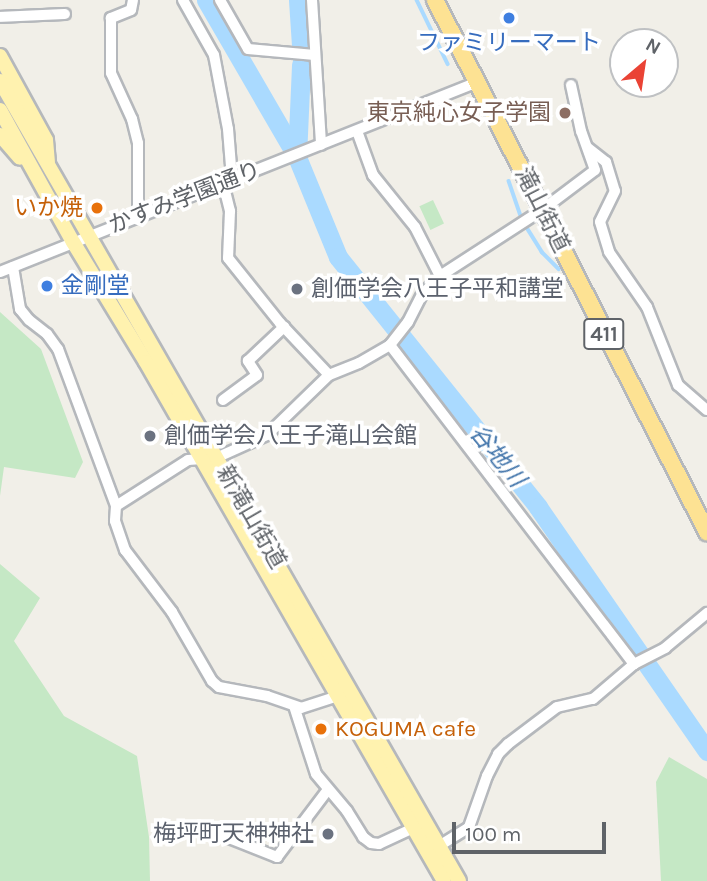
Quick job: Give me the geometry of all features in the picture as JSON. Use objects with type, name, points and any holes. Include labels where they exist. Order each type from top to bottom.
[{"type":"highway","name":"滝山街道","points":[[435,0],[475,83],[707,532]]},
{"type":"main road","points":[[0,56],[46,139],[49,165]]},
{"type":"main road","name":"新滝山街道","points":[[0,81],[89,236],[338,696],[439,846],[459,881]]},
{"type":"main road","name":"新滝山街道","points":[[0,110],[73,242],[209,459],[390,773],[414,828],[444,881]]},
{"type":"main road","points":[[0,135],[39,181]]},
{"type":"street","points":[[133,0],[131,10],[111,18],[111,73],[132,119],[138,143],[138,217]]},
{"type":"street","points":[[183,0],[214,55],[228,129],[228,258],[284,327],[329,375]]},
{"type":"street","points":[[220,0],[248,49],[315,55]]},
{"type":"street","points":[[312,0],[318,146],[475,83]]},
{"type":"street","points":[[0,17],[29,10],[65,14]]},
{"type":"street","points":[[116,506],[188,460],[209,459],[267,435],[329,375],[359,363],[391,343],[408,322],[422,295],[440,276],[542,210],[595,170],[586,146],[571,85]]},
{"type":"street","points":[[357,131],[373,175],[415,227],[440,276]]},
{"type":"street","name":"かすみ学園通り","points":[[0,272],[318,146]]},
{"type":"street","points":[[586,146],[606,162],[615,191],[600,222],[609,252],[647,307],[678,385],[707,410]]},
{"type":"street","points":[[13,267],[20,309],[47,334],[58,349],[116,506],[115,522],[132,562],[172,612],[212,681],[219,687],[267,696],[301,708],[338,696]]},
{"type":"street","points":[[222,400],[257,375],[248,360],[284,327]]},
{"type":"street","points":[[391,343],[636,663]]},
{"type":"street","points":[[439,846],[469,827],[487,776],[498,754],[508,744],[557,707],[593,699],[636,663],[662,651],[707,613]]},
{"type":"street","points":[[294,706],[311,762],[327,791],[347,811],[371,843],[379,844],[414,828]]},
{"type":"street","points":[[201,827],[277,857],[327,791]]},
{"type":"green space","points":[[433,200],[444,224],[430,230],[419,206]]},
{"type":"green space","points":[[0,312],[41,349],[83,462],[75,478],[4,467],[0,496]]},
{"type":"green space","points":[[0,564],[40,598],[14,641],[64,716],[137,756],[149,837],[150,881],[0,881]]},
{"type":"green space","points":[[669,757],[707,779],[707,881],[661,881],[656,782]]},
{"type":"waterway","name":"谷地川","points":[[206,0],[297,157],[338,257],[538,507],[707,751]]},
{"type":"waterway","name":"谷地川","points":[[298,0],[301,45]]},
{"type":"waterway","points":[[417,0],[448,64]]},
{"type":"waterway","name":"谷地川","points":[[297,157],[301,64]]},
{"type":"waterway","points":[[509,181],[522,219]]},
{"type":"waterway","points":[[526,226],[542,252],[559,269]]},
{"type":"place","name":"ファミリーマート","points":[[509,18]]},
{"type":"place","name":"東京純心女子学園","points":[[565,113]]},
{"type":"place","name":"いか焼","points":[[97,208]]},
{"type":"place","name":"金剛堂","points":[[47,286]]},
{"type":"place","name":"創価学会八王子平和講堂","points":[[297,289]]},
{"type":"place","name":"創価学会八王子滝山会館","points":[[150,436]]},
{"type":"place","name":"KOGUMA cafe","points":[[321,729]]},
{"type":"place","name":"梅坪町天神神社","points":[[328,834]]}]
